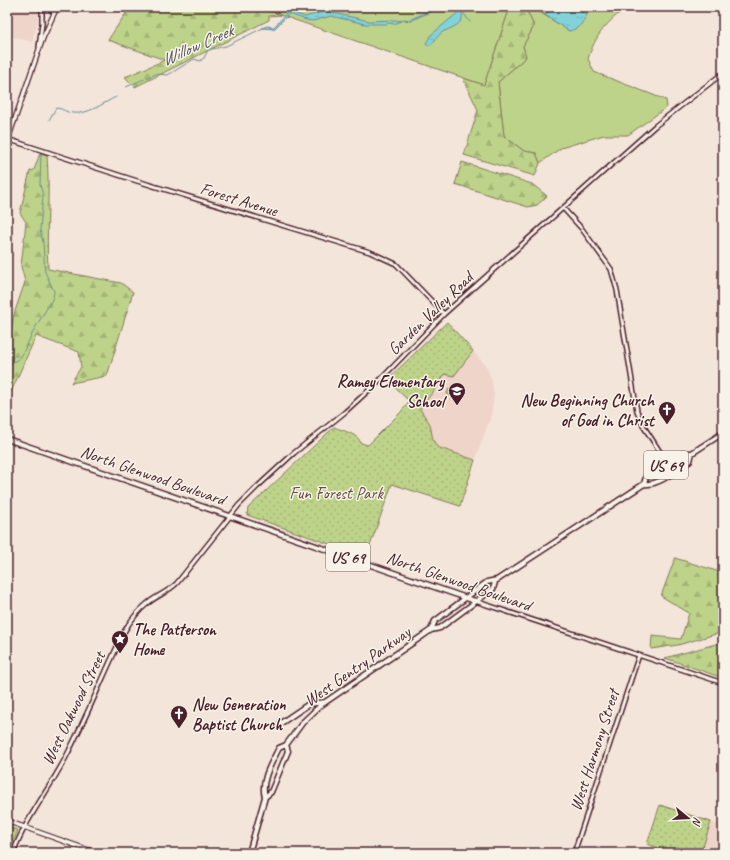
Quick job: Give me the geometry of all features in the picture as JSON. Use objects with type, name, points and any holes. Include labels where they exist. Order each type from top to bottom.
[{"type":"main road","points":[[7,140],[38,49],[57,7]]},
{"type":"main road","name":"West Gentry Parkway","points":[[430,630],[435,621],[487,582],[495,582],[644,484],[646,477],[684,453],[692,453],[723,433]]},
{"type":"main road","name":"North Glenwood Boulevard","points":[[7,438],[475,601]]},
{"type":"main road","name":"West Gentry Parkway","points":[[644,484],[651,485],[673,472],[690,461],[692,453]]},
{"type":"main road","name":"West Gentry Parkway","points":[[249,853],[264,797],[262,789],[279,748],[286,745],[303,722],[325,702],[430,630],[440,628],[493,589],[495,582]]},
{"type":"main road","points":[[281,723],[309,704],[325,702]]},
{"type":"main road","name":"West Gentry Parkway","points":[[264,797],[271,792],[288,751],[286,745]]},
{"type":"main road","points":[[7,821],[97,853]]},
{"type":"street","points":[[38,49],[42,24],[42,7]]},
{"type":"street","points":[[47,7],[54,12]]},
{"type":"street","name":"Garden Valley Road","points":[[172,588],[246,497],[294,453],[345,412],[381,379],[444,314],[655,126],[723,73]]},
{"type":"street","name":"Forest Avenue","points":[[7,140],[141,183],[370,252],[396,264],[444,314]]},
{"type":"street","points":[[563,208],[590,239],[611,269],[617,290],[637,411],[644,427],[673,472]]},
{"type":"street","name":"West Oakwood Street","points":[[13,853],[24,826],[48,790],[67,755],[130,622],[148,603],[172,588]]},
{"type":"street","name":"North Glenwood Boulevard","points":[[475,601],[723,683]]},
{"type":"street","name":"West Harmony Street","points":[[574,853],[639,656]]},
{"type":"shaded area","points":[[7,7],[38,7],[38,20],[32,42],[7,35]]},
{"type":"shaded area","name":"Ramey Elementary School","points":[[473,351],[486,366],[492,381],[494,395],[491,416],[475,460],[437,447],[433,440],[430,424],[419,409],[440,384],[444,374],[454,375]]},
{"type":"shaded area","points":[[711,822],[723,826],[723,853],[701,853]]},
{"type":"green space","points":[[130,7],[257,7],[281,15],[269,16],[269,20],[135,87],[125,77],[165,60],[108,40]]},
{"type":"green space","points":[[257,7],[510,7],[484,85]]},
{"type":"green space","points":[[510,7],[525,7],[534,26],[523,46],[526,57],[498,82],[504,136],[524,151],[536,153],[540,163],[535,176],[464,155],[478,110],[463,78],[484,85]]},
{"type":"green space","points":[[525,7],[532,7],[569,31],[584,21],[587,14],[595,7],[627,7],[613,18],[598,36],[588,59],[594,72],[666,100],[667,107],[628,135],[604,135],[561,148],[540,163],[536,153],[524,151],[504,136],[498,82],[526,57],[523,46],[534,26]]},
{"type":"green space","points":[[532,7],[551,7],[545,15]]},
{"type":"green space","points":[[568,7],[595,7],[587,14]]},
{"type":"green space","points":[[40,153],[47,155],[48,269],[121,283],[133,292],[107,376],[71,383],[81,367],[79,352],[36,336],[7,401],[7,351],[14,314],[25,282],[21,266],[26,222],[20,213],[30,171],[34,170]]},
{"type":"green space","points":[[462,162],[532,184],[547,196],[537,205],[528,207],[455,184]]},
{"type":"green space","name":"Fun Forest Park","points":[[447,322],[473,351],[454,376],[444,374],[436,388],[420,409],[430,424],[433,440],[437,447],[475,460],[460,506],[392,484],[366,557],[247,515],[248,508],[334,427],[353,435],[361,443],[368,445],[401,412],[409,401],[387,380]]},
{"type":"green space","points":[[449,388],[462,393],[459,399],[447,394]]},
{"type":"green space","points":[[675,558],[723,573],[723,632],[678,645],[651,649],[652,636],[681,639],[689,613],[661,596]]},
{"type":"green space","points":[[723,642],[723,678],[665,658]]},
{"type":"green space","points":[[660,805],[711,822],[701,853],[673,853],[647,844]]},
{"type":"green space","points":[[7,827],[18,830],[9,853],[7,853]]},
{"type":"water","points":[[441,7],[410,21],[404,20],[394,24],[365,24],[331,16],[313,21],[289,14],[274,29],[262,28],[267,26],[274,27],[289,11],[305,17],[325,11],[369,21],[398,21],[405,19],[409,20]]},
{"type":"water","points":[[551,7],[568,7],[587,14],[580,25],[569,31],[545,15]]},
{"type":"water","points":[[461,10],[462,19],[457,25],[441,33],[431,45],[426,43],[431,35]]},
{"type":"waterway","points":[[459,7],[470,22]]},
{"type":"waterway","name":"Willow Creek","points":[[126,87],[156,74],[168,75],[194,59],[200,61],[204,58],[208,50],[226,46],[263,28]]},
{"type":"waterway","name":"Willow Creek","points":[[49,120],[56,108],[71,113],[79,113],[95,108],[116,97]]},
{"type":"waterway","name":"Willow Creek","points":[[7,369],[12,363],[21,357],[35,328],[53,298],[54,291],[45,272],[43,242],[40,230],[43,195],[40,185],[41,153]]},
{"type":"place","name":"Ramey Elementary School","points":[[457,406]]},
{"type":"place","name":"New Beginning Church of God in Christ","points":[[667,425]]},
{"type":"place","name":"The Patterson Home","points":[[120,654]]},
{"type":"place","name":"New Generation Baptist Church","points":[[179,729]]}]
